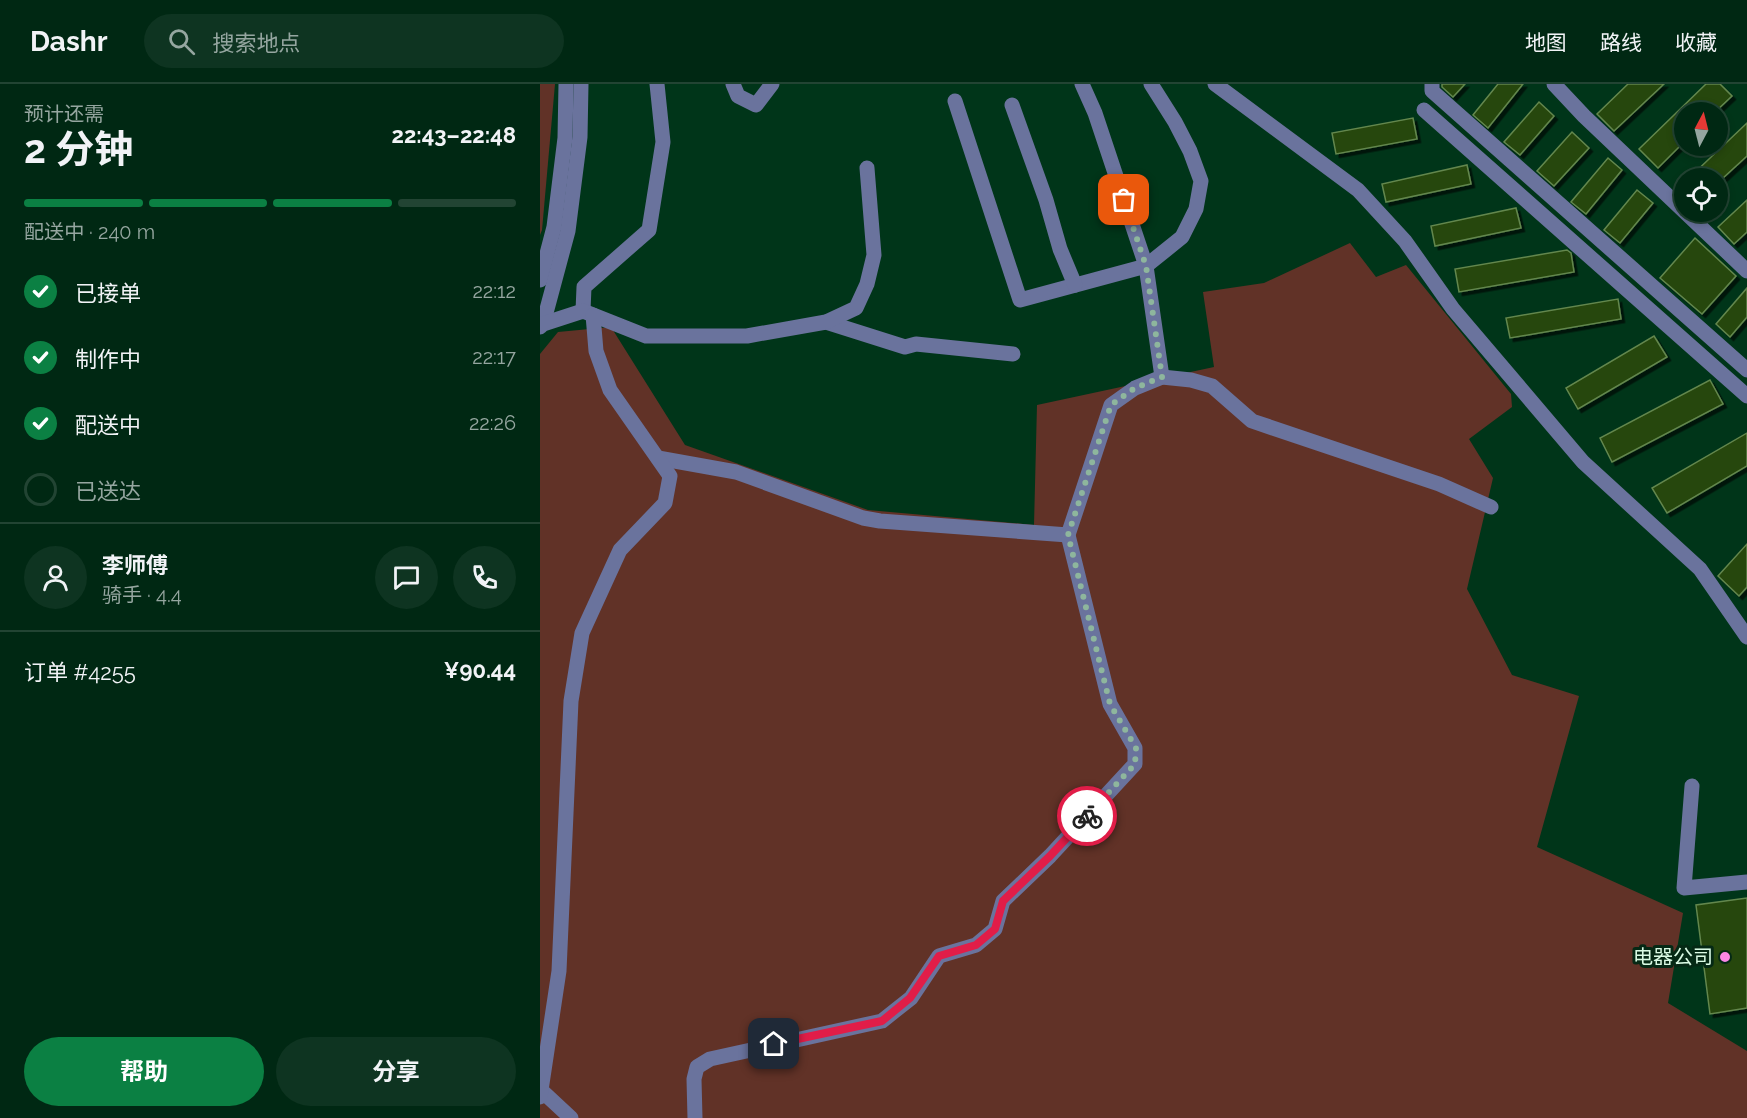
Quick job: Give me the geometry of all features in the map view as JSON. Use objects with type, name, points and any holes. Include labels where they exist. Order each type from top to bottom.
[{"type":"street","points":[[540,280],[555,216],[565,138],[566,84]]},
{"type":"street","points":[[542,325],[568,231],[580,137],[582,84]]},
{"type":"street","points":[[571,1118],[541,1094],[560,971],[571,701],[582,633],[620,550],[665,503],[670,476],[610,390],[596,351],[584,287],[649,230],[663,142],[657,84]]},
{"type":"street","points":[[733,84],[738,96],[756,105],[772,84]]},
{"type":"street","points":[[1082,84],[1095,113],[1146,266],[1162,377]]},
{"type":"street","points":[[956,101],[1020,300],[1146,266],[1182,237],[1196,209],[1201,181],[1190,151],[1151,84]]},
{"type":"street","points":[[1215,84],[1358,190],[1405,241],[1453,309],[1583,462],[1700,569],[1747,637]]},
{"type":"street","points":[[1432,84],[1432,91],[1747,370]]},
{"type":"street","points":[[1554,84],[1584,116],[1747,271]]},
{"type":"street","points":[[1012,105],[1046,200],[1060,249],[1075,285]]},
{"type":"street","points":[[1424,110],[1747,396]]},
{"type":"street","points":[[542,325],[588,313],[646,336],[747,336],[826,322],[856,308],[867,284],[874,255],[867,168]]},
{"type":"street","points":[[826,322],[905,347],[916,344],[1013,354]]},
{"type":"street","points":[[695,1118],[694,1079],[697,1067],[710,1059],[882,1021],[910,998],[939,956],[976,945],[983,940],[995,929],[1003,901],[1050,856],[1135,764],[1136,748],[1110,704],[1068,535],[1111,405],[1135,388],[1162,377],[1191,380],[1212,386],[1252,421],[1439,484],[1491,507]]},
{"type":"street","points":[[658,458],[736,472],[863,518],[1068,535]]},
{"type":"street","points":[[1692,786],[1684,888],[1747,882]]},
{"type":"shaded area","points":[[540,84],[555,84],[540,235]]},
{"type":"shaded area","points":[[1350,243],[1376,277],[1406,265],[1511,394],[1512,407],[1469,439],[1493,478],[1467,589],[1512,675],[1579,696],[1537,847],[1683,913],[1668,1003],[1747,1051],[1747,1118],[540,1118],[540,354],[558,332],[611,327],[685,445],[868,510],[1034,525],[1037,405],[1214,367],[1203,292],[1264,283]]},
{"type":"building","points":[[1442,84],[1465,84],[1453,97],[1442,87]]},
{"type":"building","points":[[1498,84],[1523,84],[1488,128],[1473,115]]},
{"type":"building","points":[[1628,84],[1664,84],[1614,131],[1597,114]]},
{"type":"building","points":[[1706,84],[1720,84],[1732,96],[1726,102],[1687,102]]},
{"type":"building","points":[[1539,102],[1554,116],[1520,155],[1504,142]]},
{"type":"building","points":[[1674,115],[1674,152],[1658,168],[1639,149]]},
{"type":"building","points":[[1413,118],[1417,139],[1336,154],[1332,133]]},
{"type":"building","points":[[1747,123],[1747,156],[1728,173],[1728,168],[1700,168],[1712,156],[1728,156],[1728,141]]},
{"type":"building","points":[[1572,132],[1589,148],[1554,186],[1537,171]]},
{"type":"building","points":[[1608,158],[1622,170],[1586,214],[1571,202]]},
{"type":"building","points":[[1467,165],[1471,184],[1386,202],[1382,184]]},
{"type":"building","points":[[1637,190],[1653,203],[1620,243],[1604,230]]},
{"type":"building","points":[[1747,200],[1747,232],[1734,244],[1718,227],[1723,222],[1728,222],[1728,218]]},
{"type":"building","points":[[1516,208],[1521,228],[1435,246],[1431,226]]},
{"type":"building","points":[[1695,238],[1736,276],[1702,314],[1660,278]]},
{"type":"building","points":[[1567,250],[1571,253],[1574,272],[1459,292],[1455,269]]},
{"type":"building","points":[[1747,288],[1747,317],[1730,337],[1716,324]]},
{"type":"building","points":[[1618,299],[1621,319],[1510,338],[1506,318]]},
{"type":"building","points":[[1654,336],[1667,357],[1578,409],[1566,388]]},
{"type":"building","points":[[1710,380],[1723,404],[1612,462],[1600,438]]},
{"type":"building","points":[[1747,433],[1747,466],[1667,513],[1652,488]]},
{"type":"building","points":[[1747,544],[1747,587],[1739,596],[1718,576]]},
{"type":"building","name":"电器公司","points":[[1747,898],[1747,1008],[1710,1014],[1696,905]]},
{"type":"way so far","points":[[1087,816],[1135,764],[1136,748],[1110,704],[1068,535],[1111,405],[1135,388],[1162,377],[1146,266],[1124,200]]},
{"type":"place","name":"电器公司","points":[[1725,957]]},
{"type":"route","points":[[774,1044],[882,1021],[910,998],[939,956],[976,945],[995,929],[1003,901],[1087,816]]}]
